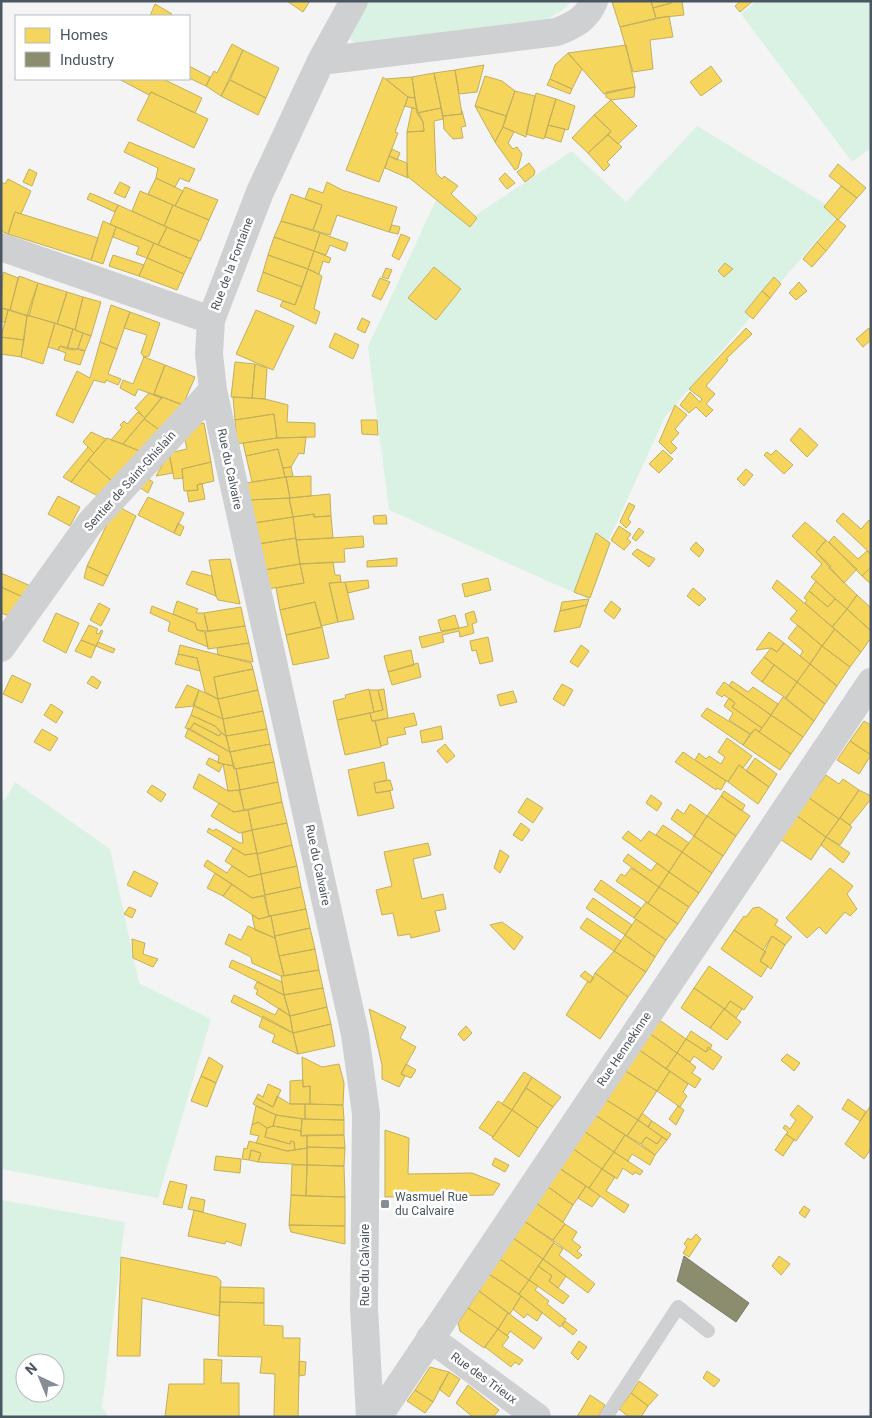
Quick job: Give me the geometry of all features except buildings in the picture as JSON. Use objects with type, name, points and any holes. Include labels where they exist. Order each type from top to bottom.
[{"type":"street","name":"Rue de la Fontaine","points":[[1,247],[211,320],[260,192],[322,61],[354,1]]},
{"type":"street","points":[[322,61],[557,32],[576,24],[590,11],[594,1]]},
{"type":"street","name":"Rue du Calvaire","points":[[211,320],[210,354],[213,390],[355,1034],[366,1114],[364,1308],[370,1417]]},
{"type":"street","name":"Sentier de Saint-Ghislain","points":[[1,648],[90,524],[213,390]]},
{"type":"street","name":"Rue Hennekinne","points":[[378,1417],[870,686]]},
{"type":"street","name":"Rue des Trieux","points":[[430,1338],[537,1417]]},
{"type":"lane","points":[[606,1417],[678,1307],[708,1331]]},
{"type":"green space","points":[[367,1],[571,1],[567,7],[548,19],[358,45],[347,37]]},
{"type":"green space","points":[[757,1],[871,1],[871,148],[852,162],[741,14]]},
{"type":"green space","points":[[697,126],[840,213],[665,417],[609,539],[588,599],[389,510],[368,347],[436,200],[465,222],[572,151],[626,202]]},
{"type":"green space","points":[[15,782],[110,849],[139,983],[211,1019],[158,1198],[1,1169],[1,799],[5,800]]},
{"type":"green space","points":[[1,1200],[125,1222],[102,1408],[109,1417],[1,1417]]},
{"type":"place","name":"Wasmuel Rue du Calvaire","points":[[385,1204]]}]
